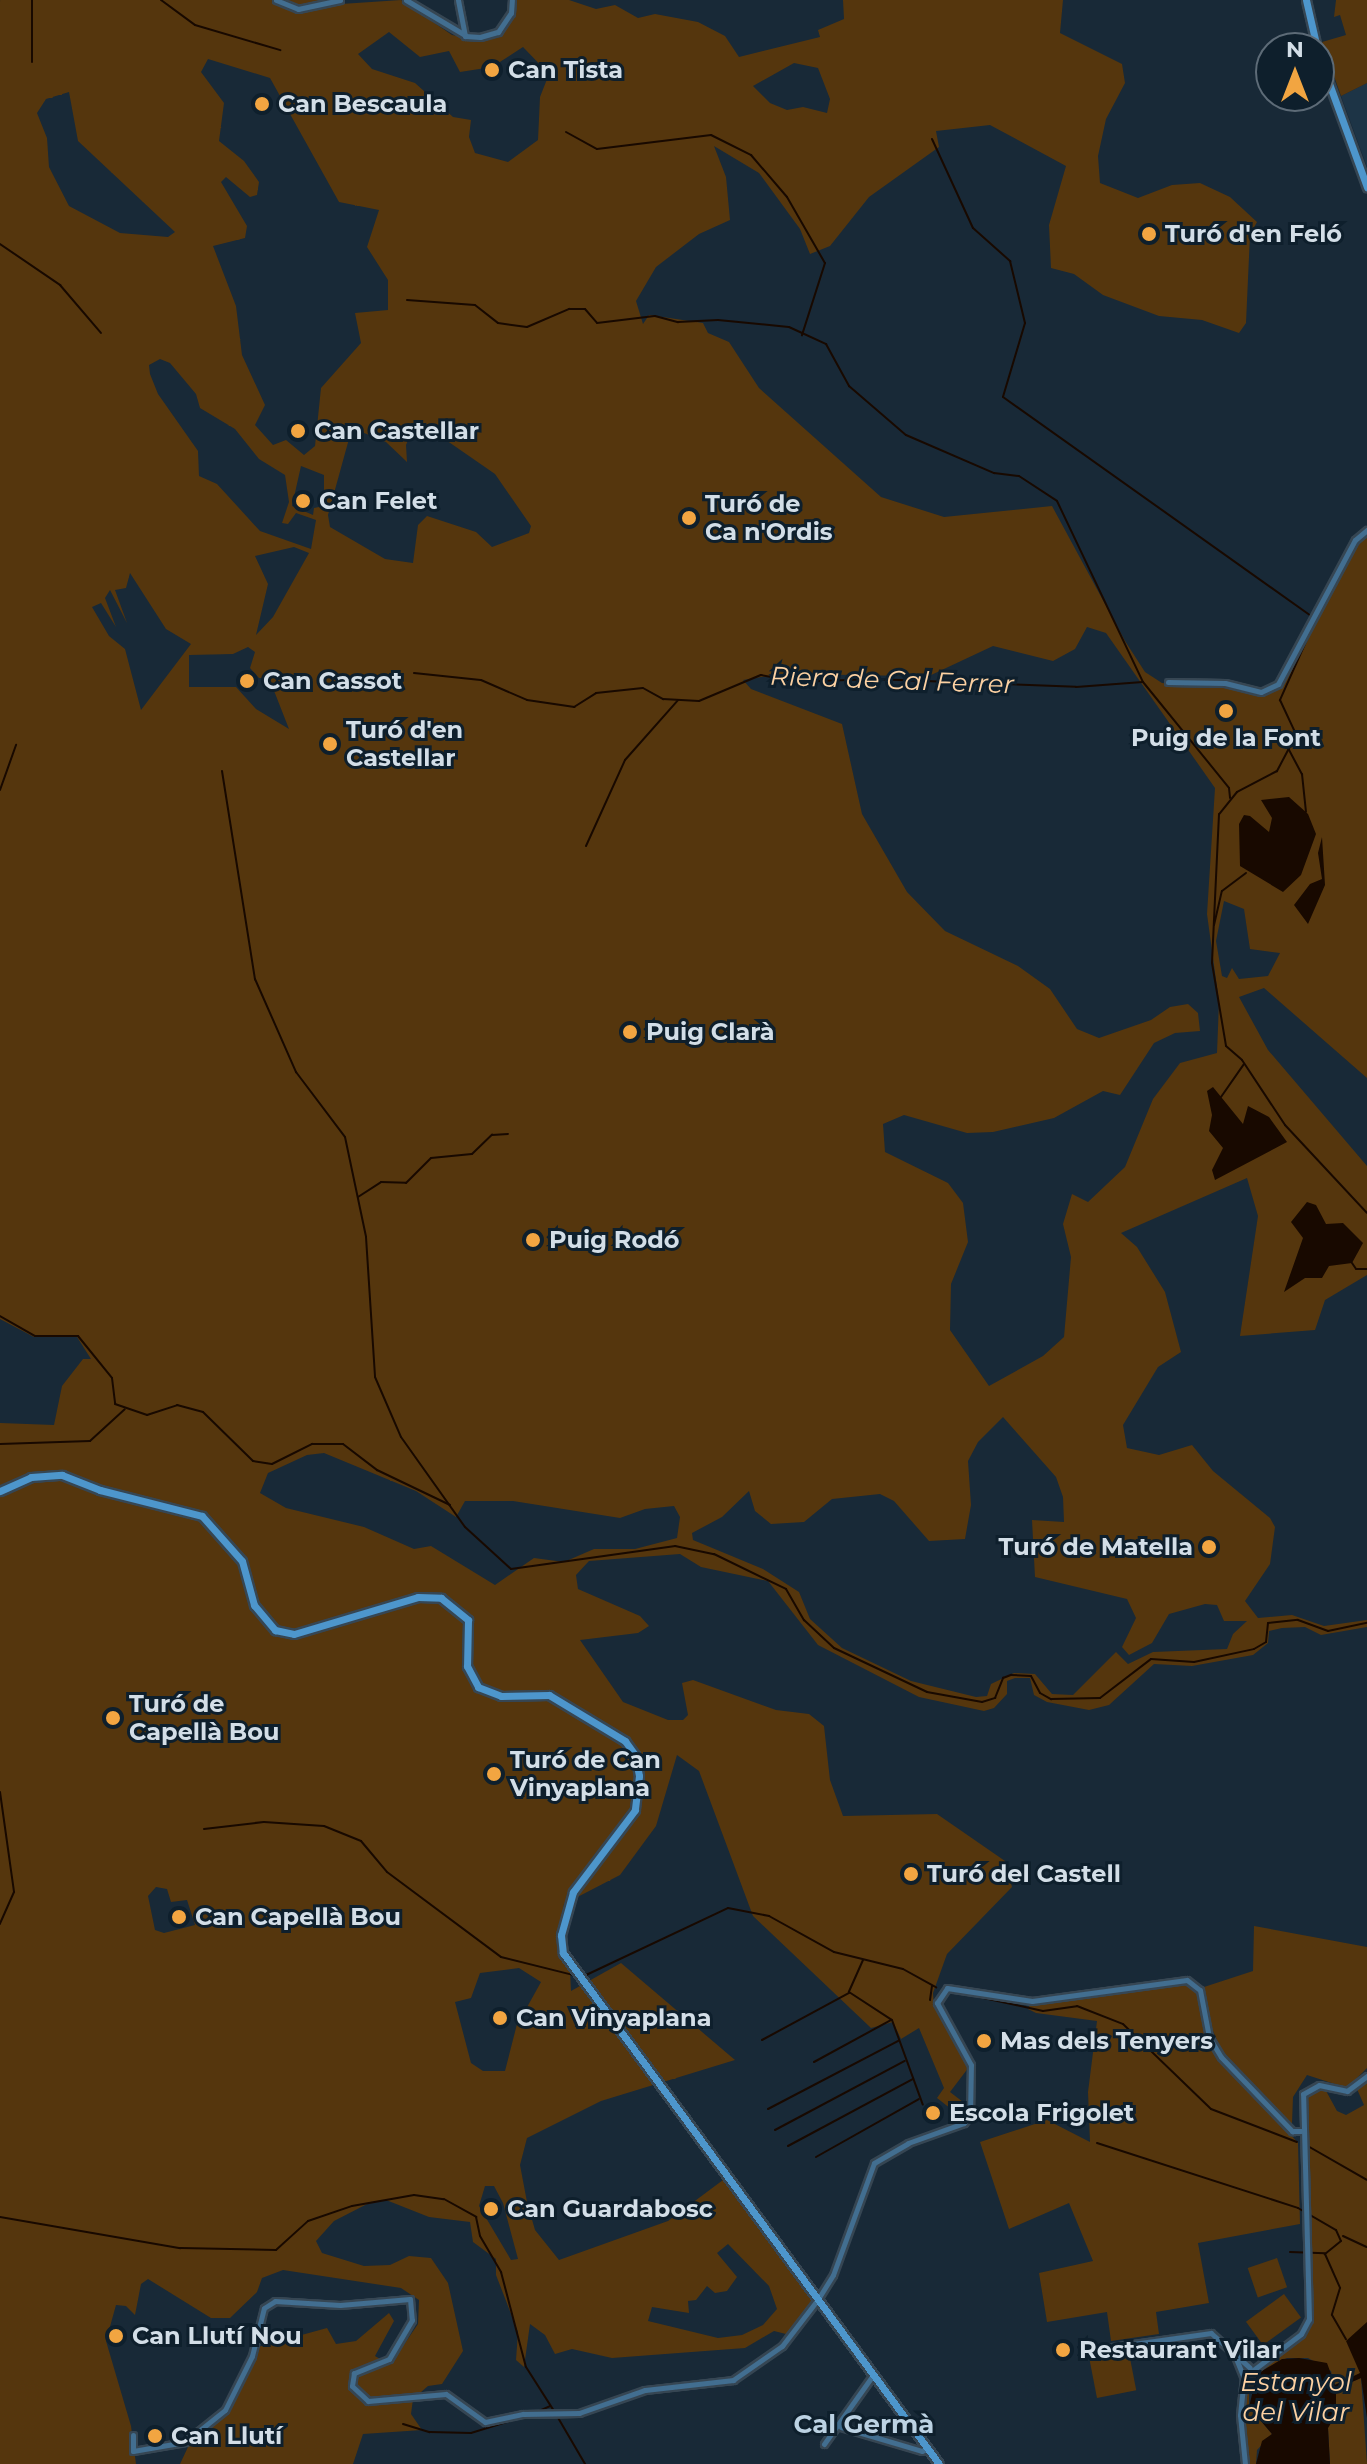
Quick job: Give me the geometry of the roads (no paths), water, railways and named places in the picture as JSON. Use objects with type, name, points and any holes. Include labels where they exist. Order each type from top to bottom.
[{"type":"main road","points":[[1306,0],[1313,32]]},
{"type":"main road","points":[[1335,100],[1367,187]]},
{"type":"main road","points":[[0,1491],[31,1477],[62,1475],[100,1490],[202,1516],[242,1561],[254,1605],[275,1630],[294,1634],[418,1597],[441,1598],[468,1620],[467,1666],[478,1687],[501,1696],[549,1695],[625,1741],[639,1776],[635,1810],[573,1892],[561,1935],[563,1953],[939,2464]]},
{"type":"street","points":[[276,0],[313,9],[340,0]]},
{"type":"street","points":[[406,0],[465,36],[498,32],[511,13],[512,0]]},
{"type":"street","points":[[458,0],[465,36]]},
{"type":"street","points":[[1168,682],[1225,683],[1261,692],[1278,684],[1355,540],[1367,530]]},
{"type":"street","points":[[133,2435],[133,2451],[185,2442],[225,2410],[252,2356],[264,2308],[275,2301],[340,2305],[410,2299],[412,2320],[389,2359],[354,2373],[352,2386],[368,2401],[446,2394],[492,2423],[533,2415],[579,2413],[662,2387],[727,2384],[773,2355],[818,2299],[833,2275],[874,2163],[908,2143],[964,2123],[970,2115],[971,2065],[937,2003],[947,1988],[1032,2001],[1187,1980],[1200,1990],[1209,2037],[1221,2057],[1292,2131],[1301,2131]]},
{"type":"street","points":[[1245,2464],[1240,2399],[1244,2377],[1250,2368],[1291,2342],[1306,2328],[1310,2308],[1304,2272],[1301,2102],[1308,2088],[1319,2085],[1347,2091],[1367,2076]]},
{"type":"street","points":[[1112,2347],[1211,2333],[1250,2368]]},
{"type":"street","points":[[1235,2356],[1244,2377]]},
{"type":"street","points":[[824,2444],[841,2427],[874,2375]]},
{"type":"street","points":[[841,2427],[922,2451],[928,2448]]},
{"type":"water","points":[[1289,797],[1308,814],[1316,834],[1301,875],[1283,892],[1240,866],[1239,824],[1244,815],[1250,816],[1269,832],[1272,818],[1261,800]]},
{"type":"water","points":[[1322,837],[1325,885],[1308,924],[1294,905],[1310,884],[1322,879],[1318,853]]},
{"type":"water","points":[[1213,1087],[1243,1124],[1248,1106],[1269,1117],[1287,1142],[1215,1180],[1212,1170],[1223,1148],[1209,1131],[1212,1115],[1207,1091]]},
{"type":"water","points":[[1307,1202],[1316,1205],[1326,1224],[1343,1223],[1363,1243],[1352,1263],[1329,1266],[1322,1278],[1305,1278],[1284,1292],[1303,1238],[1291,1222]]},
{"type":"water","name":"Estanyol del Vilar","points":[[1367,2322],[1367,2418],[1361,2378],[1336,2389],[1336,2415],[1328,2428],[1330,2464],[1256,2464],[1262,2441],[1272,2434],[1249,2407],[1257,2374],[1282,2359],[1299,2358],[1327,2363],[1335,2385],[1360,2373],[1346,2341]]},
{"type":"waterway","points":[[32,0],[32,62]]},
{"type":"waterway","points":[[161,0],[195,25],[280,50]]},
{"type":"waterway","points":[[566,132],[597,149],[711,135],[751,155],[787,197],[825,263],[802,335]]},
{"type":"waterway","points":[[932,139],[973,228],[1010,261],[1025,323],[1003,397],[1311,616]]},
{"type":"waterway","points":[[0,244],[60,285],[101,333]]},
{"type":"waterway","points":[[407,300],[475,305],[498,323],[527,327],[569,309],[585,309],[597,323],[655,316],[678,322],[718,320],[789,327],[826,344],[849,386],[906,435],[994,473],[1019,476],[1057,501],[1143,682]]},
{"type":"waterway","points":[[1316,619],[1280,700],[1296,735],[1277,771],[1237,792],[1219,814],[1212,963],[1226,1046],[1242,1060],[1285,1125],[1367,1213]]},
{"type":"waterway","name":"Riera de Cal Ferrer","points":[[414,673],[481,680],[527,700],[574,707],[596,693],[643,688],[663,699],[699,701],[761,675],[796,682],[872,679],[1076,687],[1143,682],[1229,788],[1230,798]]},
{"type":"waterway","points":[[586,846],[625,760],[678,700]]},
{"type":"waterway","points":[[0,790],[16,745]]},
{"type":"waterway","points":[[1288,748],[1302,774],[1306,812]]},
{"type":"waterway","points":[[222,771],[255,979],[296,1072],[345,1137],[366,1237],[375,1377],[401,1437],[465,1527],[511,1569],[675,1546],[714,1554],[786,1589],[804,1620],[834,1648],[927,1692],[982,1702],[995,1698],[1003,1678],[1011,1675],[1031,1676],[1040,1693],[1051,1699],[1100,1698],[1151,1659],[1194,1662],[1254,1649],[1266,1642],[1268,1623],[1298,1620],[1328,1631],[1367,1623]]},
{"type":"waterway","points":[[1214,925],[1222,891],[1246,873]]},
{"type":"waterway","points":[[1221,1097],[1244,1064]]},
{"type":"waterway","points":[[358,1197],[381,1182],[406,1183],[431,1158],[472,1154],[492,1135],[508,1134]]},
{"type":"waterway","points":[[1352,1263],[1356,1269],[1367,1269]]},
{"type":"waterway","points":[[0,1316],[35,1336],[78,1336],[112,1378],[115,1404],[147,1415],[177,1405],[203,1412],[253,1461],[272,1464],[312,1444],[343,1444],[377,1470],[450,1505]]},
{"type":"waterway","points":[[0,1444],[90,1441],[125,1409]]},
{"type":"waterway","points":[[0,1792],[14,1892],[0,1924]]},
{"type":"waterway","points":[[204,1829],[264,1822],[324,1826],[361,1841],[387,1872],[501,1957],[577,1976]]},
{"type":"waterway","points":[[584,1976],[728,1908],[769,1916],[834,1952],[903,1969],[936,1987]]},
{"type":"waterway","points":[[863,1960],[849,1992],[892,2020],[923,2105]]},
{"type":"waterway","points":[[930,2000],[932,1986]]},
{"type":"waterway","points":[[956,1992],[1043,2011],[1077,2006],[1123,2024],[1211,2109],[1297,2142]]},
{"type":"waterway","points":[[762,2040],[849,1993]]},
{"type":"waterway","points":[[814,2062],[891,2020]]},
{"type":"waterway","points":[[768,2109],[898,2041]]},
{"type":"waterway","points":[[775,2130],[905,2061]]},
{"type":"waterway","points":[[788,2146],[913,2079]]},
{"type":"waterway","points":[[816,2157],[919,2099]]},
{"type":"waterway","points":[[1097,2143],[1298,2208],[1336,2230],[1341,2241],[1325,2254],[1340,2288],[1332,2315],[1346,2339]]},
{"type":"waterway","points":[[1306,2145],[1367,2180]]},
{"type":"waterway","points":[[0,2217],[180,2248],[276,2250],[308,2221],[352,2206],[414,2195],[444,2199],[476,2217],[480,2236],[501,2272],[526,2367],[554,2411]]},
{"type":"waterway","points":[[1343,2236],[1367,2247]]},
{"type":"waterway","points":[[1290,2252],[1325,2253]]},
{"type":"waterway","points":[[539,2411],[550,2406]]},
{"type":"waterway","points":[[403,2424],[430,2432],[471,2433],[530,2415]]},
{"type":"waterway","points":[[557,2416],[585,2464]]},
{"type":"place","name":"Can Tista","points":[[492,70]]},
{"type":"place","name":"Can Bescaula","points":[[262,104]]},
{"type":"place","name":"Turó d'en Feló","points":[[1149,234]]},
{"type":"place","name":"Can Castellar","points":[[298,431]]},
{"type":"place","name":"Can Felet","points":[[303,501]]},
{"type":"place","name":"Turó de Ca n'Ordis","points":[[689,518]]},
{"type":"place","name":"Can Cassot","points":[[247,681]]},
{"type":"place","name":"Puig de la Font","points":[[1226,711]]},
{"type":"place","name":"Turó d'en Castellar","points":[[330,744]]},
{"type":"place","name":"Puig Clarà","points":[[630,1032]]},
{"type":"place","name":"Puig Rodó","points":[[533,1240]]},
{"type":"place","name":"Turó de Matella","points":[[1209,1547]]},
{"type":"place","name":"Turó de Capellà Bou","points":[[113,1718]]},
{"type":"place","name":"Turó de Can Vinyaplana","points":[[494,1774]]},
{"type":"place","name":"Turó del Castell","points":[[911,1874]]},
{"type":"place","name":"Can Capellà Bou","points":[[179,1917]]},
{"type":"place","name":"Can Vinyaplana","points":[[500,2018]]},
{"type":"place","name":"Mas dels Tenyers","points":[[984,2041]]},
{"type":"place","name":"Escola Frigolet","points":[[933,2113]]},
{"type":"place","name":"Can Guardabosc","points":[[491,2209]]},
{"type":"place","name":"Can Llutí Nou","points":[[116,2336]]},
{"type":"place","name":"Restaurant Vilar","points":[[1063,2350]]},
{"type":"place","name":"Can Llutí","points":[[155,2436]]},
{"type":"district","name":"Cal Germà","points":[[864,2425]]}]
